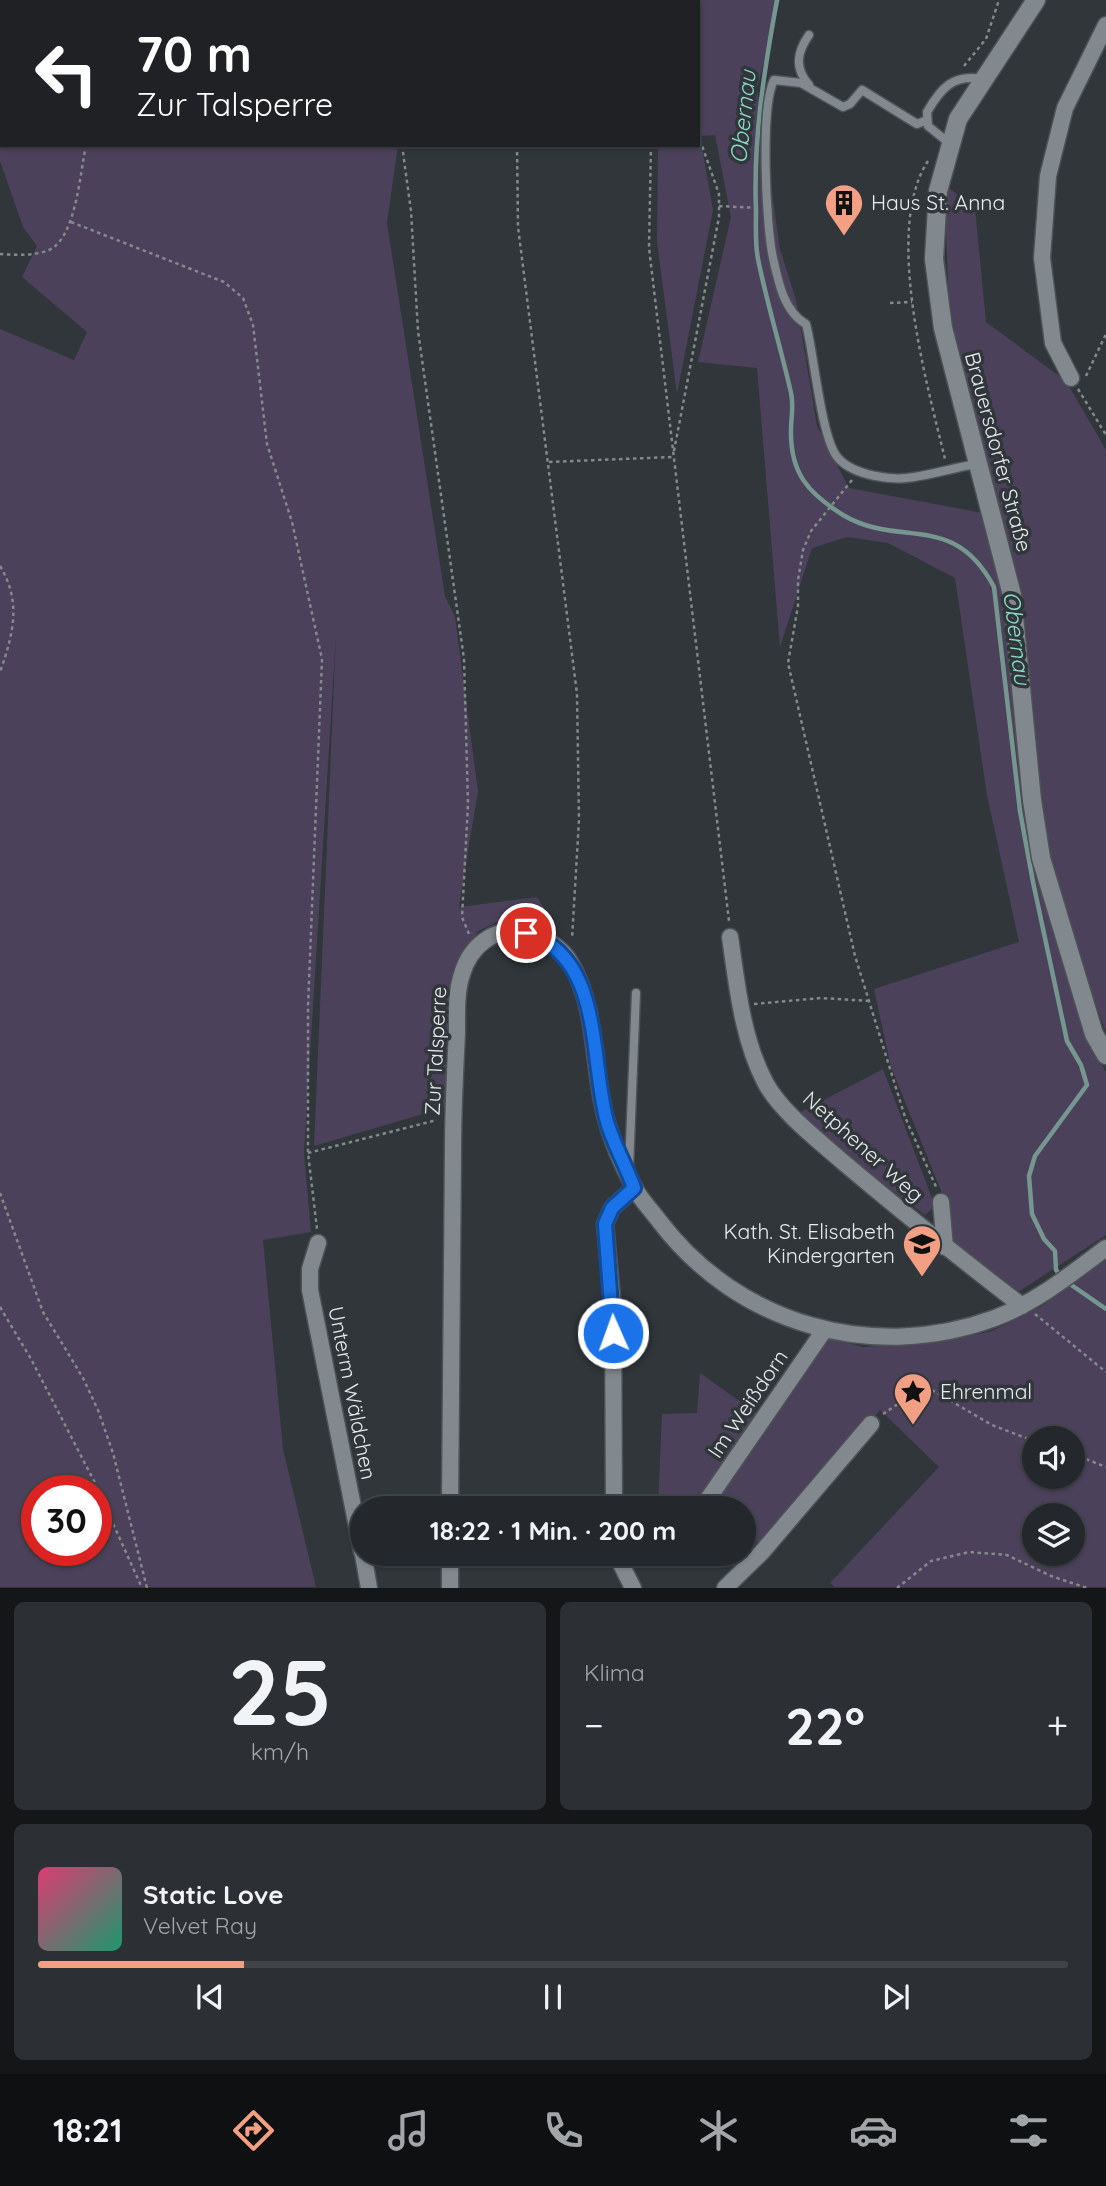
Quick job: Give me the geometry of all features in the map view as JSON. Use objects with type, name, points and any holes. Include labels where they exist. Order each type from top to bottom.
[{"type":"street","name":"Brauersdorfer Straße","points":[[1036,0],[982,79],[958,120],[949,143],[938,191],[934,235],[937,297],[1012,595],[1041,858],[1094,1034],[1106,1055]]},
{"type":"street","points":[[1071,378],[1053,343],[1042,258],[1048,176],[1065,108],[1106,24]]},
{"type":"street","points":[[480,944],[498,933],[519,932],[542,937],[568,958],[578,977],[589,1015],[606,1120],[631,1181],[674,1239],[705,1271],[768,1310],[825,1329],[903,1338],[935,1336],[986,1321],[1023,1306],[1054,1287],[1106,1248]]},
{"type":"street","name":"Netphener Weg","points":[[730,937],[740,1006],[765,1083],[808,1131],[945,1247],[1023,1306]]},
{"type":"street","name":"Zur Talsperre","points":[[450,1496],[453,1116],[458,993],[465,964],[480,944]]},
{"type":"street","points":[[614,1496],[613,1308],[605,1224],[612,1208],[631,1181]]},
{"type":"street","points":[[941,1202],[945,1247]]},
{"type":"street","name":"Unterm Wäldchen","points":[[318,1243],[310,1269],[310,1290],[352,1496]]},
{"type":"street","name":"Im Weißdorn","points":[[710,1496],[825,1329]]},
{"type":"street","points":[[726,1587],[762,1552],[871,1424]]},
{"type":"street","name":"Unterm Wäldchen","points":[[365,1566],[369,1587]]},
{"type":"street","points":[[450,1566],[450,1587]]},
{"type":"street","points":[[622,1566],[633,1587]]},
{"type":"lane","points":[[809,35],[802,46],[799,64],[801,75],[811,87],[843,107],[847,107],[862,90],[917,124],[927,120]]},
{"type":"lane","points":[[811,87],[777,79],[772,84],[767,164],[772,257],[785,299],[796,318],[806,324],[828,433],[838,458],[860,471],[878,476],[912,478],[978,463]]},
{"type":"lane","points":[[949,143],[936,135],[927,120],[930,108],[952,80],[982,79]]},
{"type":"lane","points":[[631,1181],[636,993]]},
{"type":"path","points":[[673,457],[715,245],[719,206],[719,194],[700,140]]},
{"type":"path","points":[[0,254],[46,252],[58,244],[71,222],[86,147]]},
{"type":"path","points":[[402,147],[411,211],[418,331],[464,659],[468,804],[462,917],[469,934],[480,944]]},
{"type":"path","points":[[517,147],[518,227],[577,694],[579,820],[574,926],[568,958]]},
{"type":"path","points":[[651,147],[649,248],[715,784],[730,937]]},
{"type":"path","points":[[719,206],[744,210]]},
{"type":"path","points":[[71,222],[224,282],[243,298],[253,325],[267,444],[292,522],[322,659],[309,971],[308,1153],[318,1243]]},
{"type":"path","points":[[890,303],[912,302]]},
{"type":"path","points":[[1080,392],[1106,334]]},
{"type":"path","points":[[1071,378],[1106,435]]},
{"type":"path","points":[[548,462],[673,457]]},
{"type":"path","points":[[860,471],[834,499],[803,550],[798,580],[798,606],[788,663],[855,956],[905,1118],[924,1155],[941,1202]]},
{"type":"path","points":[[0,566],[13,593],[15,608],[0,672]]},
{"type":"path","points":[[740,1006],[821,998],[870,1001]]},
{"type":"path","points":[[308,1153],[425,1123]]},
{"type":"path","points":[[0,1193],[43,1312],[83,1378],[98,1410],[113,1453],[144,1587]]},
{"type":"path","points":[[1023,1306],[1055,1327],[1106,1372]]},
{"type":"path","points":[[0,1307],[32,1359],[144,1587]]},
{"type":"path","points":[[871,1424],[919,1390],[932,1390],[992,1425],[1022,1436]]},
{"type":"path","points":[[1085,1459],[1106,1467]]},
{"type":"path","points":[[897,1587],[931,1561],[969,1552],[1007,1555],[1051,1576],[1087,1587]]},
{"type":"shaded area","points":[[700,0],[780,0],[757,89],[780,249],[796,300],[817,426],[849,488],[983,513],[1005,601],[1031,846],[1087,1040],[1106,1072],[1106,1235],[1018,1292],[954,1243],[946,1203],[891,1067],[874,989],[1019,942],[987,795],[955,578],[888,543],[847,537],[812,548],[780,647],[757,368],[698,362],[731,217],[715,135],[700,136]]},
{"type":"shaded area","points":[[700,136],[713,210],[677,394],[657,242],[658,147],[700,147]]},
{"type":"shaded area","points":[[0,147],[398,147],[387,223],[445,596],[455,617],[478,791],[459,907],[537,897],[556,927],[509,917],[478,931],[450,987],[447,1107],[314,1146],[336,635],[304,1153],[311,1232],[263,1240],[283,1449],[316,1587],[0,1587],[0,329],[74,360],[87,332],[22,277],[37,246],[23,227],[0,161]]},
{"type":"shaded area","points":[[944,184],[975,208],[986,322],[1066,381],[1106,450],[1106,1032],[1074,946],[1047,854],[1019,595],[950,331]]},
{"type":"shaded area","points":[[883,1069],[935,1206],[925,1215],[853,1161],[799,1113]]},
{"type":"shaded area","points":[[1106,1258],[1106,1587],[835,1587],[830,1583],[939,1467],[880,1410],[762,1546],[756,1541],[756,1496],[718,1496],[824,1336],[863,1347],[941,1342],[992,1331],[1042,1306]]},
{"type":"shaded area","points":[[700,1373],[758,1414],[704,1496],[659,1496],[662,1414],[697,1413]]},
{"type":"waterway","name":"Obernau","points":[[777,0],[758,131],[756,241],[792,398],[794,458],[811,490],[843,515],[864,525],[943,539],[961,548],[978,563],[994,587],[1020,811],[1033,882],[1067,1041],[1081,1065],[1087,1085],[1035,1156],[1029,1176],[1032,1214],[1044,1239],[1055,1251],[1056,1270],[1067,1282],[1106,1309]]},
{"type":"place","name":"Haus St. Anna","points":[[844,237]]},
{"type":"place","name":"Kath. St. Elisabeth Kindergarten","points":[[922,1278]]},
{"type":"place","name":"Ehrenmal","points":[[913,1426]]},
{"type":"route","points":[[526,933],[542,937],[558,948],[568,958],[578,977],[589,1015],[606,1120],[634,1188],[612,1208],[605,1224],[613,1333]]}]
